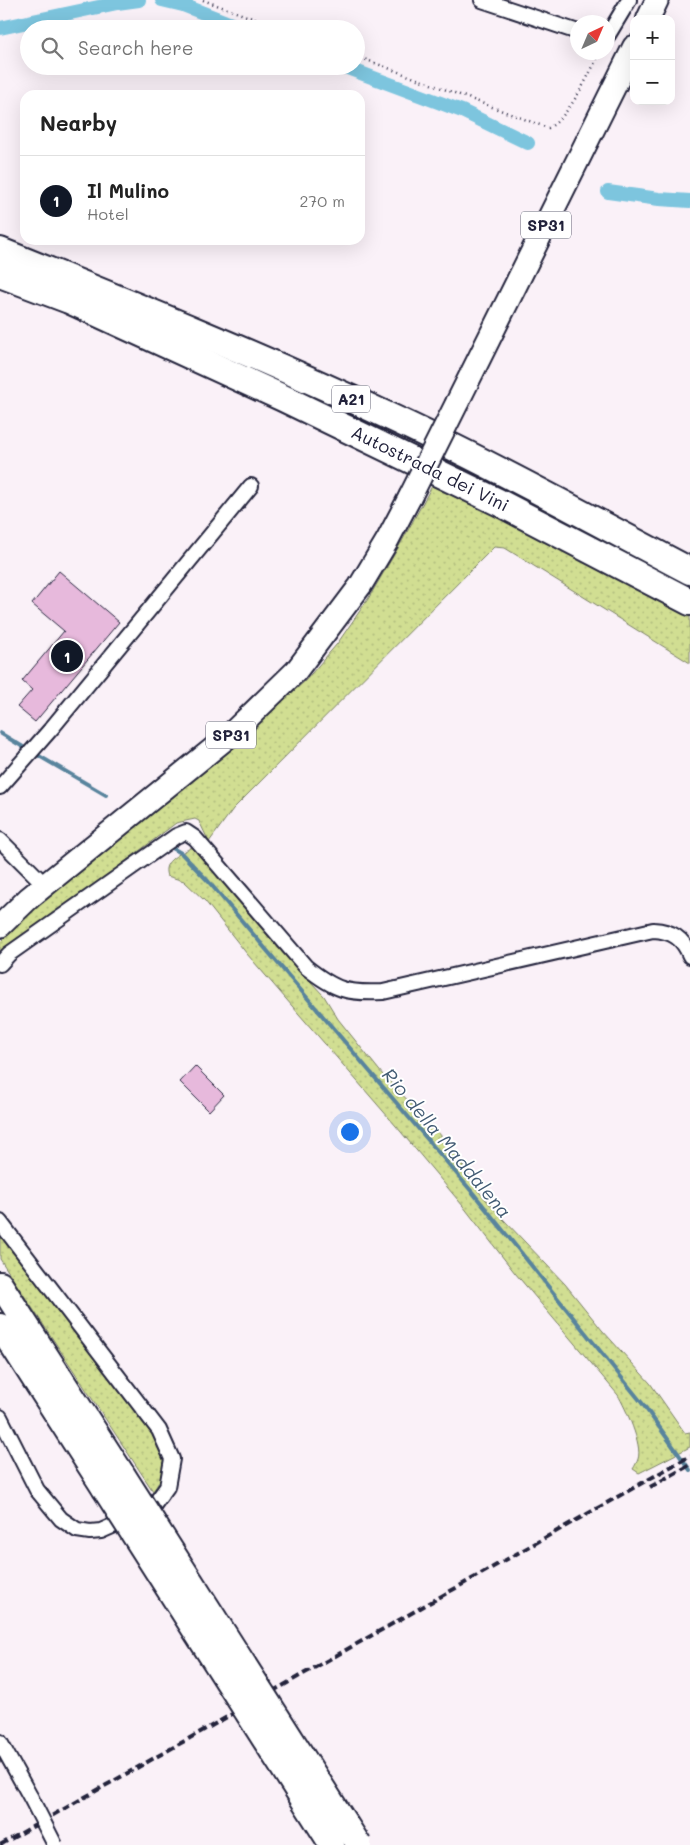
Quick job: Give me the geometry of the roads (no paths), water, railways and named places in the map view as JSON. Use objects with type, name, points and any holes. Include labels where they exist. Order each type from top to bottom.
[{"type":"highway","name":"Autostrada dei Vini","points":[[0,251],[198,332],[384,414],[559,502],[690,571]]},
{"type":"highway","name":"Autostrada dei Vini","points":[[0,274],[69,300],[283,398],[498,502],[690,602]]},
{"type":"highway","points":[[0,288],[69,300]]},
{"type":"highway","points":[[0,1284],[360,1845]]},
{"type":"highway","points":[[0,1326],[332,1845]]},
{"type":"main road","points":[[650,15],[657,0]]},
{"type":"main road","name":"SP31","points":[[0,926],[45,885],[229,736],[296,671],[360,586],[410,497],[630,55]]},
{"type":"street","points":[[482,0],[570,29]]},
{"type":"street","points":[[615,23],[629,0]]},
{"type":"street","points":[[0,787],[251,486]]},
{"type":"street","points":[[0,964],[17,948],[176,836],[186,832],[196,838],[306,967],[322,980],[339,989],[358,994],[383,992],[653,930],[667,931],[676,936],[686,946],[690,956]]},
{"type":"street","points":[[0,840],[45,885]]},
{"type":"street","points":[[0,1222],[159,1430],[172,1459],[167,1487],[151,1508],[101,1531],[77,1530],[61,1519],[37,1490],[0,1417]]},
{"type":"street","points":[[0,1742],[56,1845]]},
{"type":"waterway","points":[[37,20],[139,0]]},
{"type":"waterway","points":[[162,0],[183,5],[221,20]]},
{"type":"waterway","points":[[0,28],[20,24]]},
{"type":"waterway","points":[[365,75],[462,111],[528,143]]},
{"type":"waterway","points":[[608,192],[690,201]]},
{"type":"waterway","name":"Rio della Maddalena","points":[[0,733],[28,750]]},
{"type":"waterway","name":"Rio della Maddalena","points":[[34,753],[106,795]]},
{"type":"waterway","name":"Rio della Maddalena","points":[[169,846],[181,853],[208,881],[473,1193],[642,1403],[690,1470]]},
{"type":"railway","points":[[0,1845],[690,1456]]},
{"type":"railway","points":[[650,1487],[690,1465]]},
{"type":"place","name":"Il Mulino","points":[[67,656]]}]
